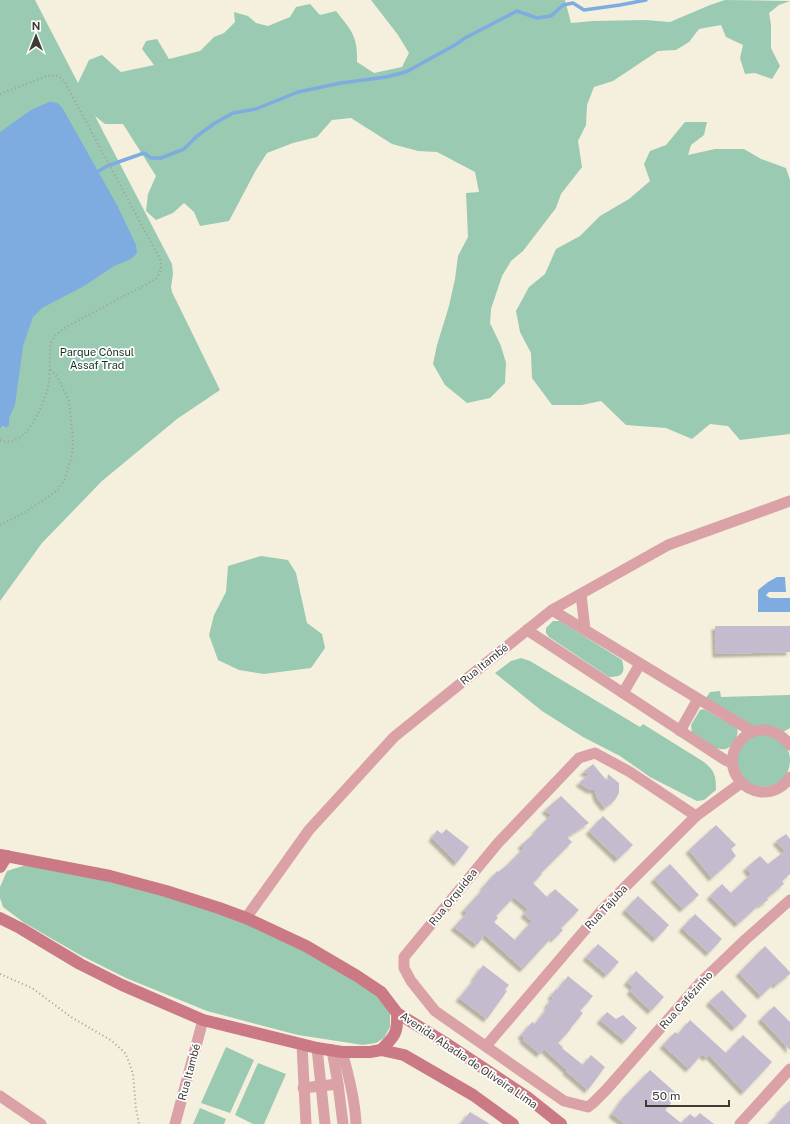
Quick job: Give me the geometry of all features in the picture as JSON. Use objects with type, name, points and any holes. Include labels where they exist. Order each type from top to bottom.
[{"type":"street","name":"Rua Itambé","points":[[246,918],[309,830],[394,737],[552,610],[668,545],[790,501]]},
{"type":"street","points":[[580,594],[585,630]]},
{"type":"street","points":[[552,610],[753,732]]},
{"type":"street","points":[[527,630],[680,731],[732,763]]},
{"type":"street","points":[[623,693],[640,664]]},
{"type":"street","points":[[680,731],[698,699]]},
{"type":"street","points":[[788,739],[769,730],[753,732],[744,737],[737,744],[733,753],[732,763],[741,782],[748,788],[757,791],[766,792],[786,789],[790,777]]},
{"type":"street","name":"Rua Orquídea","points":[[588,1107],[564,1101],[435,1011],[410,981],[404,968],[404,957],[498,843],[579,758],[595,753],[630,772],[696,816]]},
{"type":"street","name":"Rua Tajuba","points":[[486,1046],[602,910],[696,816],[741,782]]},
{"type":"street","points":[[0,867],[3,856]]},
{"type":"street","name":"Avenida Abadia de Oliveira Lima","points":[[3,856],[110,876],[159,889],[246,918],[306,946],[381,992],[397,1013],[527,1097],[561,1124]]},
{"type":"street","name":"Rua Cafézinho","points":[[588,1107],[594,1103],[607,1089],[700,983],[790,900]]},
{"type":"street","points":[[0,918],[20,928],[80,964],[122,985],[203,1020],[318,1048],[337,1051],[370,1052],[381,1050],[404,1055],[473,1095],[513,1124]]},
{"type":"street","points":[[381,1050],[392,1039],[398,1027],[397,1013]]},
{"type":"street","name":"Rua Itambé","points":[[175,1124],[203,1020]]},
{"type":"street","points":[[302,1045],[306,1124]]},
{"type":"street","points":[[318,1048],[325,1124]]},
{"type":"street","points":[[337,1051],[338,1084],[343,1124]]},
{"type":"street","points":[[337,1051],[349,1076],[356,1106],[356,1124]]},
{"type":"street","points":[[740,1124],[790,1069]]},
{"type":"street","points":[[303,1088],[338,1084]]},
{"type":"street","points":[[0,1096],[41,1124]]},
{"type":"path","points":[[0,94],[47,76],[56,75],[63,79],[160,259],[162,267],[156,278],[70,324],[58,333],[52,342],[48,387],[35,420],[25,434],[13,442],[6,443],[0,440]]},
{"type":"path","points":[[0,525],[24,513],[58,490],[65,479],[72,455],[73,440],[69,401],[58,378],[50,370]]},
{"type":"path","points":[[0,974],[32,988],[71,1018],[112,1041],[126,1054],[133,1074],[139,1124]]},
{"type":"green space","name":"Parque Cônsul Assaf Trad","points":[[0,0],[35,0],[78,83],[89,60],[102,55],[121,72],[154,65],[142,49],[146,41],[157,39],[169,59],[200,51],[214,37],[224,33],[235,22],[234,12],[248,16],[256,23],[268,26],[290,17],[296,7],[310,4],[320,15],[336,11],[346,23],[355,39],[357,62],[374,73],[402,67],[409,53],[398,35],[371,0],[565,0],[571,23],[645,20],[670,22],[725,0],[790,1],[779,5],[769,13],[771,25],[771,48],[780,66],[772,79],[755,73],[745,74],[740,58],[743,45],[726,37],[721,25],[699,29],[689,42],[676,50],[658,51],[613,81],[594,87],[587,105],[586,125],[578,141],[582,167],[561,194],[556,208],[523,251],[511,261],[502,276],[491,309],[490,323],[501,346],[506,363],[505,383],[490,398],[467,403],[445,385],[433,364],[449,306],[458,256],[468,237],[466,193],[479,192],[475,172],[437,152],[418,151],[392,144],[351,118],[332,120],[317,137],[293,143],[267,153],[256,170],[229,221],[200,226],[194,212],[184,203],[173,213],[156,220],[146,211],[148,194],[156,176],[123,124],[105,124],[95,116],[172,264],[172,292],[220,390],[177,419],[102,481],[42,543],[0,601]]},
{"type":"green space","points":[[685,122],[707,122],[704,135],[691,145],[688,155],[715,149],[744,149],[761,159],[786,168],[790,180],[790,434],[740,440],[728,426],[710,424],[692,439],[666,428],[626,425],[601,401],[582,405],[552,405],[532,378],[531,353],[520,332],[516,311],[529,287],[545,274],[556,249],[580,236],[600,216],[629,199],[650,181],[644,164],[650,151],[666,145]]},
{"type":"green space","points":[[261,556],[288,560],[296,573],[307,623],[322,634],[325,648],[311,668],[264,674],[239,670],[218,660],[209,635],[214,615],[226,592],[228,566]]},
{"type":"green space","points":[[553,621],[560,621],[622,660],[622,673],[617,676],[609,677],[549,637],[546,633],[546,628]]},
{"type":"green space","points":[[521,658],[530,661],[640,727],[643,724],[704,762],[711,768],[714,774],[716,790],[704,800],[697,801],[650,777],[620,756],[583,737],[542,711],[495,673],[511,661]]},
{"type":"green space","points":[[720,691],[721,697],[790,695],[790,728],[783,732],[768,726],[752,726],[706,698],[710,692]]},
{"type":"green space","points":[[704,709],[737,728],[737,736],[729,747],[719,749],[713,747],[692,733],[691,725],[700,710]]},
{"type":"green space","points":[[771,735],[785,746],[788,751],[790,760],[788,771],[782,779],[774,785],[765,787],[756,786],[747,782],[740,776],[737,767],[738,752],[746,740],[750,737]]},
{"type":"green space","points":[[26,865],[57,867],[218,910],[302,949],[378,996],[390,1012],[390,1027],[384,1038],[376,1043],[363,1045],[298,1035],[207,1011],[126,978],[80,955],[23,922],[3,907],[0,898],[0,887],[7,871]]},
{"type":"green space","points":[[226,1047],[254,1060],[230,1113],[201,1103]]},
{"type":"green space","points":[[258,1063],[286,1074],[264,1124],[253,1124],[235,1115]]},
{"type":"green space","points":[[200,1108],[226,1119],[224,1124],[193,1124]]},
{"type":"water","points":[[49,102],[57,103],[63,109],[117,205],[136,245],[137,253],[131,259],[114,266],[84,286],[42,308],[33,317],[23,346],[15,405],[9,418],[9,425],[6,428],[2,426],[0,429],[0,132],[31,110]]},
{"type":"water","points":[[777,577],[785,577],[786,592],[769,592],[766,595],[770,598],[790,598],[790,612],[758,612],[758,590]]},
{"type":"building","points":[[715,626],[790,626],[790,652],[716,654]]},
{"type":"building","points":[[593,764],[607,781],[608,774],[619,783],[619,793],[615,800],[605,808],[597,798],[595,790],[590,790],[579,783],[589,774],[583,772]]},
{"type":"building","points":[[561,796],[589,823],[567,837],[572,842],[533,883],[547,897],[555,889],[579,910],[561,928],[563,930],[554,939],[552,937],[523,969],[485,935],[477,945],[454,927],[467,913],[464,910],[484,888],[483,887],[497,871],[498,872],[506,866],[524,848],[521,845],[536,832],[535,831],[551,815],[545,810]],"holes":[[[514,897],[528,909],[524,914],[532,921],[515,940],[494,922],[498,918],[496,916]]]},
{"type":"building","points":[[603,816],[633,845],[618,859],[589,831]]},
{"type":"building","points":[[716,825],[736,845],[731,849],[736,856],[712,878],[689,850]]},
{"type":"building","points":[[446,829],[469,847],[457,863],[432,838],[437,830],[442,834]]},
{"type":"building","points":[[786,834],[790,839],[790,874],[782,881],[784,884],[767,898],[768,900],[761,905],[760,904],[738,924],[710,896],[722,884],[731,893],[751,874],[746,868],[760,856],[768,864],[785,851],[776,841]]},
{"type":"building","points":[[670,864],[699,895],[683,909],[654,879]]},
{"type":"building","points":[[638,896],[669,925],[656,939],[625,910]]},
{"type":"building","points":[[695,914],[722,939],[709,953],[682,928]]},
{"type":"building","points":[[598,944],[619,962],[607,975],[586,957]]},
{"type":"building","points":[[765,946],[790,972],[790,974],[776,985],[774,983],[761,996],[739,973]]},
{"type":"building","points":[[483,965],[509,985],[505,990],[507,991],[487,1019],[459,998],[475,979],[474,978]]},
{"type":"building","points":[[636,971],[664,997],[651,1011],[630,991],[633,987],[627,982]]},
{"type":"building","points":[[568,976],[593,996],[580,1011],[583,1013],[558,1043],[583,1065],[591,1055],[605,1067],[588,1090],[544,1049],[540,1054],[523,1040],[524,1038],[521,1035],[532,1022],[535,1024],[549,1006],[547,1005],[553,998],[551,996]]},
{"type":"building","points":[[722,990],[747,1016],[735,1028],[709,1002]]},
{"type":"building","points":[[774,1006],[790,1022],[790,1050],[761,1019]]},
{"type":"building","points":[[607,1012],[616,1019],[623,1015],[637,1028],[625,1041],[600,1020]]},
{"type":"building","points":[[690,1020],[726,1053],[743,1035],[772,1062],[744,1092],[709,1055],[707,1058],[702,1054],[689,1069],[663,1045],[675,1032],[678,1034]]},
{"type":"building","points":[[650,1070],[677,1094],[670,1101],[671,1103],[665,1110],[681,1123],[690,1114],[695,1118],[700,1113],[714,1124],[625,1124],[612,1114],[623,1098]]},
{"type":"building","points":[[790,1100],[790,1124],[768,1124],[780,1112],[779,1111]]},
{"type":"building","points":[[470,1112],[490,1124],[460,1124]]},
{"type":"waterway","points":[[99,171],[107,166],[144,153],[151,158],[161,158],[184,149],[197,136],[215,123],[233,113],[256,109],[298,92],[341,83],[386,77],[406,72],[465,38],[517,11],[537,18],[551,16],[563,5],[573,3],[584,10],[646,0]]}]
